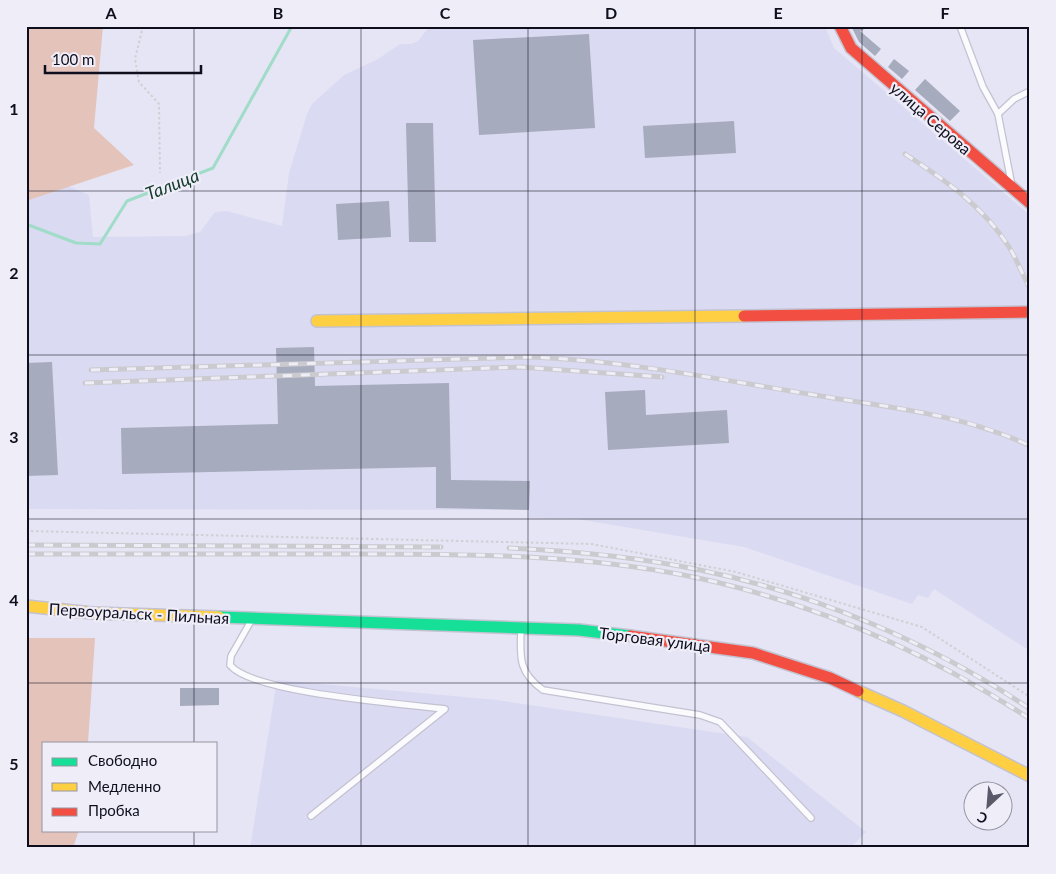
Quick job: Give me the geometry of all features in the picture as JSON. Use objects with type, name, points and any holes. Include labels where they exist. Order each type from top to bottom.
[{"type":"street","name":"улица Серова","points":[[840,26],[851,48],[1030,203]]},
{"type":"street","points":[[317,320],[1030,312]]},
{"type":"street","name":"Первоуральск - Пильная","points":[[26,606],[92,613],[252,619]]},
{"type":"street","name":"Торговая улица","points":[[252,619],[521,627],[622,634],[753,653],[804,668],[863,693],[962,740],[1030,776]]},
{"type":"lane","points":[[960,26],[983,87],[998,114],[1013,190]]},
{"type":"lane","points":[[998,114],[1014,99],[1030,91]]},
{"type":"lane","points":[[252,619],[231,656],[230,665],[235,671],[248,678],[290,689],[445,709],[311,816]]},
{"type":"lane","points":[[521,627],[520,656],[523,667],[528,676],[544,690],[700,715],[720,722],[734,735],[755,762],[811,818]]},
{"type":"path","points":[[143,26],[135,59],[139,82],[159,104],[160,173]]},
{"type":"path","points":[[26,531],[592,544],[736,572],[922,627],[1030,697]]},
{"type":"shaded area","points":[[26,26],[103,26],[94,128],[134,165],[26,201]]},
{"type":"shaded area","points":[[430,26],[825,26],[834,48],[1030,215],[1030,651],[934,589],[928,598],[918,595],[912,604],[744,547],[577,519],[529,518],[529,510],[26,509],[26,174],[61,183],[89,195],[93,237],[185,236],[200,232],[215,212],[227,211],[282,226],[289,173],[307,114],[312,104],[344,75],[378,59],[400,44],[411,44],[418,41]]},
{"type":"shaded area","points":[[26,638],[95,638],[88,742],[42,742],[42,832],[78,832],[73,848],[26,848]]},
{"type":"shaded area","points":[[277,680],[497,700],[747,737],[866,832],[850,848],[250,848]]},
{"type":"building","points":[[851,26],[871,26],[860,31],[881,49],[875,56],[859,42]]},
{"type":"building","points":[[589,34],[595,128],[479,135],[473,40]]},
{"type":"building","points":[[894,59],[909,71],[902,79],[888,67]]},
{"type":"building","points":[[925,79],[960,111],[950,121],[915,90]]},
{"type":"building","points":[[734,121],[736,153],[645,158],[643,126]]},
{"type":"building","points":[[406,123],[433,123],[436,242],[409,242]]},
{"type":"building","points":[[389,201],[391,237],[338,240],[336,204]]},
{"type":"building","points":[[314,347],[315,386],[449,383],[451,480],[530,481],[529,510],[436,508],[436,467],[122,474],[121,428],[278,424],[276,348]]},
{"type":"building","points":[[52,362],[58,475],[26,476],[26,363]]},
{"type":"building","points":[[645,390],[646,415],[727,410],[729,443],[608,450],[605,392]]},
{"type":"building","points":[[180,688],[219,688],[219,705],[180,706]]},
{"type":"waterway","name":"Талица","points":[[26,224],[76,243],[100,244],[127,201],[213,168],[292,26]]},
{"type":"railway","points":[[905,154],[949,184],[975,206],[999,232],[1009,247],[1030,289]]},
{"type":"railway","points":[[91,370],[528,357],[563,359],[669,371],[922,412],[977,426],[1030,446]]},
{"type":"railway","points":[[85,383],[520,367],[662,377]]},
{"type":"railway","points":[[26,545],[441,547]]},
{"type":"railway","points":[[509,548],[629,558],[700,570],[787,593],[830,607],[913,642],[992,685],[1030,709]]},
{"type":"railway","points":[[26,554],[491,555],[582,561],[672,573],[758,593],[799,606],[879,637],[956,675],[1030,719]]},
{"type":"traffic: fast","points":[[219,617],[579,630],[630,636]]},
{"type":"traffic: slow","points":[[317,321],[744,316]]},
{"type":"traffic: slow","points":[[26,606],[92,613],[219,617]]},
{"type":"traffic: slow","points":[[858,691],[903,711],[1030,776]]},
{"type":"traffic: jam","points":[[840,26],[851,48],[1030,203]]},
{"type":"traffic: jam","points":[[744,316],[1030,312]]},
{"type":"traffic: jam","points":[[630,636],[753,653],[830,678],[858,691]]}]
